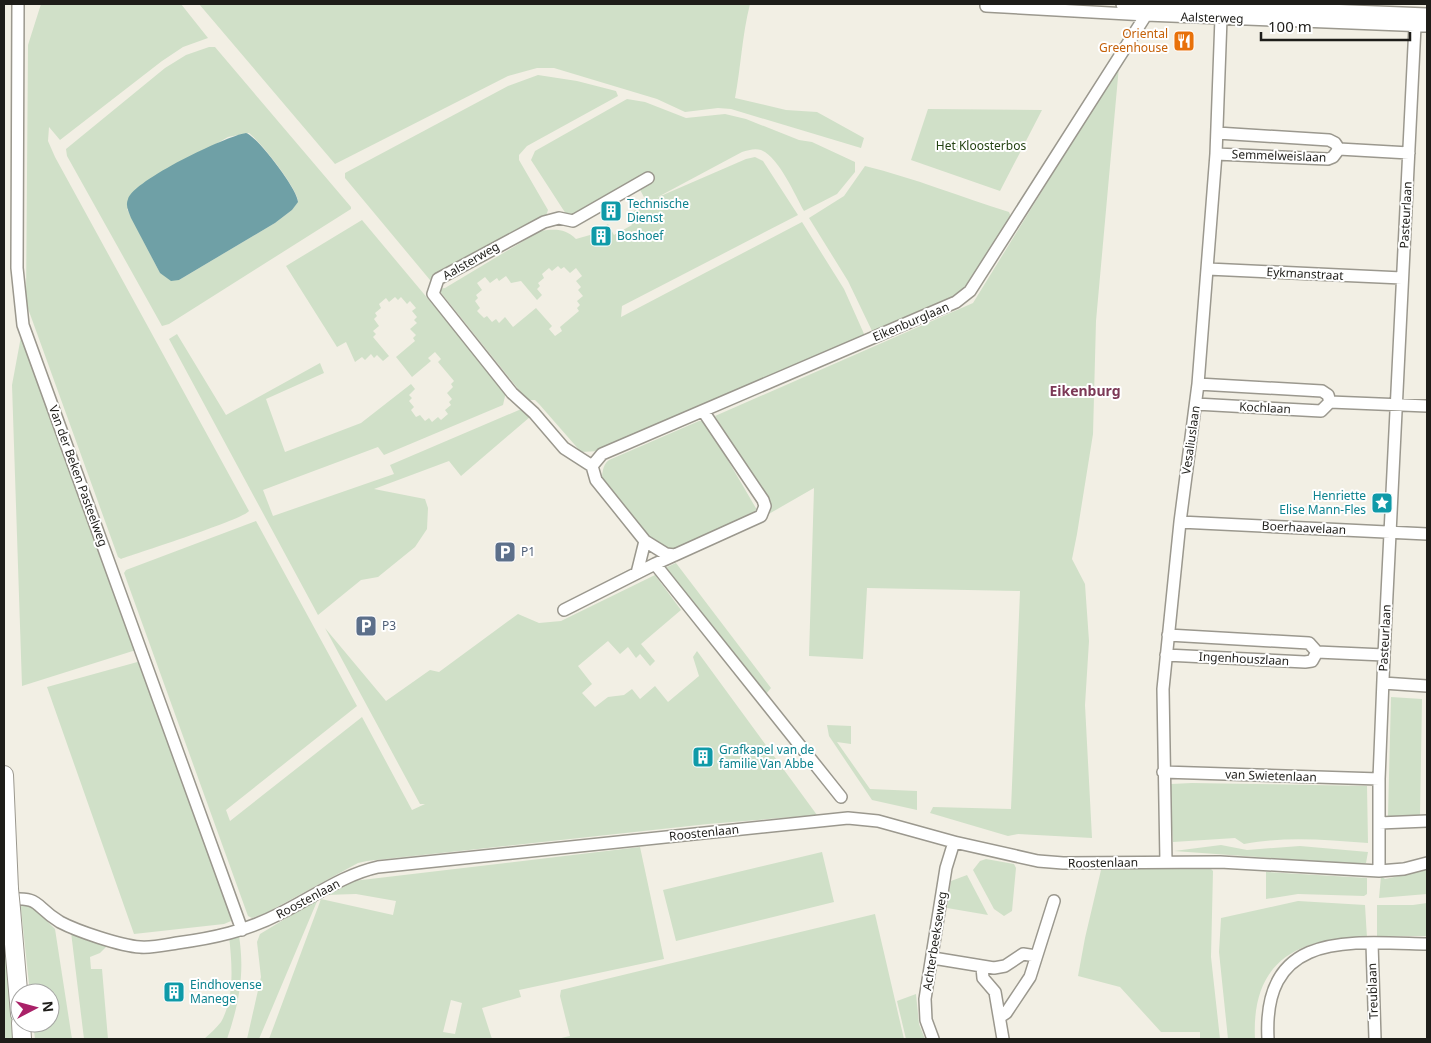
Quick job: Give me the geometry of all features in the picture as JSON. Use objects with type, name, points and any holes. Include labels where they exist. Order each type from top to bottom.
[{"type":"highway","points":[[4,775],[8,899],[17,983]]},
{"type":"main road","name":"Aalsterweg","points":[[1124,4],[1148,8],[1376,13],[1427,16]]},
{"type":"main road","name":"Aalsterweg","points":[[1348,4],[1376,13]]},
{"type":"street","name":"Van der Beken Pasteelweg","points":[[18,4],[17,268],[23,325],[242,930]]},
{"type":"street","name":"Aalsterweg","points":[[986,6],[1148,8],[1221,18],[1427,26]]},
{"type":"street","name":"Eikenburglaan","points":[[703,411],[956,302],[970,291],[1088,107],[1148,8]]},
{"type":"street","name":"Vesaliuslaan","points":[[1166,862],[1162,689],[1180,522],[1198,384],[1216,154],[1221,18]]},
{"type":"street","name":"Pasteurlaan","points":[[1379,871],[1379,779],[1384,655],[1415,26]]},
{"type":"street","name":"Semmelweislaan","points":[[1217,133],[1329,140],[1335,143],[1339,149]]},
{"type":"street","name":"Semmelweislaan","points":[[1339,149],[1409,153]]},
{"type":"street","name":"Semmelweislaan","points":[[1216,154],[1328,159],[1333,158],[1339,149]]},
{"type":"street","name":"Aalsterweg","points":[[592,466],[564,448],[534,413],[512,393],[433,294],[438,279],[526,230],[559,218],[573,221],[648,178]]},
{"type":"street","name":"Eykmanstraat","points":[[1208,269],[1402,278]]},
{"type":"street","name":"Kochlaan","points":[[1196,404],[1321,410],[1327,408],[1330,402],[1328,396],[1322,392],[1198,384]]},
{"type":"street","name":"Kochlaan","points":[[1330,402],[1397,405]]},
{"type":"street","points":[[1397,405],[1427,406]]},
{"type":"street","points":[[564,610],[655,564],[675,555],[760,516],[764,506],[763,500],[703,411],[602,454],[592,466],[596,480],[645,542],[666,554],[675,555]]},
{"type":"street","name":"Boerhaavelaan","points":[[1180,522],[1427,534]]},
{"type":"street","points":[[637,573],[645,542]]},
{"type":"street","points":[[655,564],[841,797]]},
{"type":"street","name":"Ingenhouszlaan","points":[[1168,635],[1306,643],[1312,645],[1317,652]]},
{"type":"street","name":"Ingenhouszlaan","points":[[1317,652],[1384,655]]},
{"type":"street","name":"Ingenhouszlaan","points":[[1166,655],[1305,662],[1312,661],[1317,652]]},
{"type":"street","points":[[1383,683],[1427,686]]},
{"type":"street","name":"van Swietenlaan","points":[[1163,772],[1379,779]]},
{"type":"street","name":"Roostenlaan","points":[[8,899],[32,899],[61,922],[123,945],[141,947],[222,936],[242,930],[279,915],[360,871],[378,867],[848,818],[878,821],[954,842],[1038,861],[1063,863],[1166,862],[1379,871],[1404,869],[1427,863]]},
{"type":"street","points":[[1379,823],[1427,821]]},
{"type":"street","name":"Achterbeekseweg","points":[[933,1039],[926,1020],[926,999],[946,868],[954,842]]},
{"type":"street","points":[[1000,1017],[1006,1013],[1030,977],[1054,901]]},
{"type":"street","name":"Treublaan","points":[[1372,943],[1375,1039]]},
{"type":"street","points":[[1268,1039],[1267,1017],[1273,993],[1281,976],[1293,962],[1307,953],[1334,944],[1427,944]]},
{"type":"street","points":[[933,958],[982,967],[1000,968],[1023,954],[1036,956]]},
{"type":"street","points":[[982,967],[983,978],[995,992],[1003,1039]]},
{"type":"green space","points":[[41,4],[181,4],[208,38],[183,47],[162,61],[60,140],[49,127],[48,141],[55,157],[249,511],[211,528],[121,559],[118,557],[26,303],[28,45]]},
{"type":"green space","points":[[199,4],[750,4],[735,98],[786,110],[817,112],[864,138],[861,148],[731,109],[718,108],[685,112],[657,99],[554,68],[537,68],[508,76],[335,164]]},
{"type":"green space","points":[[209,47],[215,47],[351,209],[169,324],[162,326],[67,156],[66,149],[165,68],[186,55]],"holes":[[[249,133],[270,155],[292,186],[298,201],[292,210],[275,223],[179,280],[160,273],[127,209],[228,137]]]},
{"type":"green space","points":[[1119,66],[1096,321],[1093,434],[1072,559],[1085,584],[1089,641],[1085,705],[1092,838],[1018,834],[1008,836],[930,813],[933,807],[1011,809],[1020,591],[867,588],[863,659],[809,656],[814,488],[767,515],[759,487],[715,416],[973,303]]},
{"type":"green space","points":[[538,75],[577,81],[616,91],[618,96],[527,146],[519,155],[519,160],[548,210],[546,216],[430,280],[345,178],[345,173],[508,86]]},
{"type":"green space","points":[[627,99],[645,102],[686,118],[725,114],[746,119],[799,140],[812,142],[855,162],[855,172],[837,194],[804,211],[786,177],[774,160],[768,154],[756,149],[742,152],[656,198],[746,159],[755,157],[763,161],[798,215],[622,306],[621,317],[802,222],[844,289],[865,336],[600,451],[581,452],[535,400],[527,400],[438,289],[445,288],[540,231],[560,230],[572,235],[576,239],[590,235],[608,224],[614,235],[632,225],[627,215],[647,203],[636,182],[573,216],[566,214],[531,160],[535,151]],"holes":[[[558,266],[561,269],[564,267],[570,273],[576,268],[582,276],[576,281],[581,287],[578,290],[583,296],[577,301],[580,305],[577,308],[579,311],[560,327],[562,331],[555,336],[549,329],[552,326],[536,308],[513,327],[505,317],[499,323],[496,319],[492,322],[487,316],[484,318],[477,311],[480,308],[475,301],[478,298],[476,295],[482,290],[477,283],[485,277],[490,283],[497,278],[499,281],[506,276],[511,283],[521,281],[537,300],[542,295],[537,289],[540,286],[538,283],[544,278],[542,274],[549,268],[552,271]]]},
{"type":"green space","name":"Het Kloosterbos","points":[[928,109],[1042,110],[1000,191],[911,160]]},
{"type":"green space","points":[[865,166],[1009,212],[1011,217],[968,287],[953,300],[873,333],[848,281],[809,218],[844,196]]},
{"type":"green space","points":[[362,220],[506,392],[503,405],[384,455],[378,447],[263,490],[273,516],[394,474],[390,465],[519,410],[524,410],[530,417],[461,476],[449,461],[374,489],[425,499],[428,508],[427,529],[415,547],[378,577],[361,580],[318,615],[169,339],[177,334],[226,415],[320,363],[324,373],[266,399],[285,452],[361,423],[411,384],[415,389],[409,395],[412,398],[409,401],[414,407],[411,410],[416,417],[420,415],[425,421],[429,418],[432,422],[438,417],[441,420],[448,414],[445,410],[451,405],[449,402],[452,399],[447,393],[453,387],[451,384],[454,381],[438,362],[441,359],[435,352],[428,358],[431,361],[412,377],[396,357],[415,341],[413,338],[416,335],[410,329],[417,323],[414,320],[417,317],[412,311],[416,308],[410,301],[407,304],[401,297],[398,300],[395,297],[389,302],[386,298],[379,304],[381,308],[375,313],[377,316],[374,319],[379,326],[373,331],[376,334],[373,337],[389,356],[383,361],[377,355],[374,358],[371,354],[365,360],[362,357],[355,362],[346,342],[337,347],[286,266]]},
{"type":"green space","points":[[22,331],[136,650],[22,686],[12,385]]},
{"type":"green space","points":[[699,421],[704,421],[708,426],[757,510],[674,553],[650,543],[602,483],[603,470],[609,460]]},
{"type":"green space","points":[[256,521],[357,706],[226,810],[230,821],[362,717],[412,810],[425,804],[420,804],[325,628],[386,701],[430,670],[439,672],[518,614],[539,623],[561,621],[655,575],[681,610],[641,644],[655,661],[650,666],[640,654],[636,658],[628,647],[620,654],[608,641],[578,666],[592,684],[582,693],[595,707],[608,697],[624,695],[632,689],[640,699],[655,686],[668,702],[699,676],[693,657],[697,651],[817,815],[708,824],[367,861],[358,863],[266,913],[252,918],[248,916],[124,573],[126,570]]},
{"type":"green space","points":[[676,563],[771,688],[761,700],[665,568]]},
{"type":"green space","points":[[141,661],[229,912],[231,921],[224,924],[134,934],[47,687]]},
{"type":"green space","points":[[1391,697],[1422,699],[1420,816],[1388,818]]},
{"type":"green space","points":[[827,725],[851,726],[851,744],[837,742],[870,789],[917,791],[917,810],[872,800],[829,736]]},
{"type":"green space","points":[[1171,784],[1367,786],[1368,843],[1291,839],[1244,844],[1235,838],[1173,842],[1169,787]]},
{"type":"green space","points":[[1221,845],[1247,850],[1300,846],[1368,852],[1366,863],[1359,864],[1174,851]]},
{"type":"green space","points":[[640,847],[664,959],[519,990],[521,997],[482,1008],[492,1039],[269,1039],[321,899],[393,915],[396,901],[356,894],[324,895],[353,881]],"holes":[[[451,1000],[462,1003],[455,1034],[443,1032]]]},
{"type":"green space","points":[[822,852],[834,902],[676,941],[663,890]]},
{"type":"green space","points":[[986,859],[1014,864],[1016,868],[1012,911],[1004,916],[994,909],[973,870],[980,861]]},
{"type":"green space","points":[[1211,869],[1213,871],[1211,957],[1220,1039],[1200,1039],[1200,1032],[1161,1032],[1120,987],[1078,976],[1101,870]]},
{"type":"green space","points":[[1427,870],[1427,894],[1379,898],[1381,876],[1385,879]]},
{"type":"green space","points":[[1266,872],[1367,878],[1367,894],[1364,896],[1298,894],[1266,899]]},
{"type":"green space","points":[[967,875],[988,915],[947,908],[951,881]]},
{"type":"green space","points":[[318,899],[259,1039],[247,1039],[261,977],[257,942],[260,934]]},
{"type":"green space","points":[[20,900],[32,906],[55,929],[72,1039],[35,1039],[34,1033],[60,1033],[60,983],[29,983]]},
{"type":"green space","points":[[1298,901],[1365,905],[1367,938],[1319,942],[1300,949],[1283,959],[1270,973],[1261,990],[1256,1012],[1255,1039],[1228,1039],[1219,952],[1221,918]]},
{"type":"green space","points":[[1427,903],[1427,936],[1377,936],[1377,905]]},
{"type":"green space","points":[[875,914],[904,1039],[557,1039],[570,1036],[560,996],[561,990]]},
{"type":"green space","points":[[71,932],[108,945],[100,953],[90,957],[91,969],[102,969],[108,1039],[84,1039]]},
{"type":"green space","points":[[229,936],[239,936],[241,950],[241,976],[238,1001],[227,1039],[204,1039],[221,1022],[229,1002],[231,969]]},
{"type":"green space","points":[[4,950],[8,950],[11,983],[10,1033],[16,1033],[17,1039],[5,1039]]},
{"type":"green space","points":[[916,994],[919,1024],[925,1039],[906,1039],[897,1001]]},
{"type":"water","points":[[246,133],[259,143],[276,164],[298,202],[292,210],[275,223],[179,280],[171,281],[160,273],[131,218],[127,207],[128,199],[146,181],[182,160],[201,150]]},
{"type":"place","name":"Oriental Greenhouse","points":[[1184,41]]},
{"type":"place","name":"Technische Dienst","points":[[611,211]]},
{"type":"place","name":"Boshoef","points":[[601,236]]},
{"type":"place","name":"Henriette Elise Mann-Fles","points":[[1382,503]]},
{"type":"place","name":"P1","points":[[505,552]]},
{"type":"place","name":"P3","points":[[366,626]]},
{"type":"place","name":"Grafkapel van de familie Van Abbe","points":[[703,757]]},
{"type":"place","name":"Eindhovense Manege","points":[[174,992]]},
{"type":"district","name":"Eikenburg","points":[[1085,391]]}]
